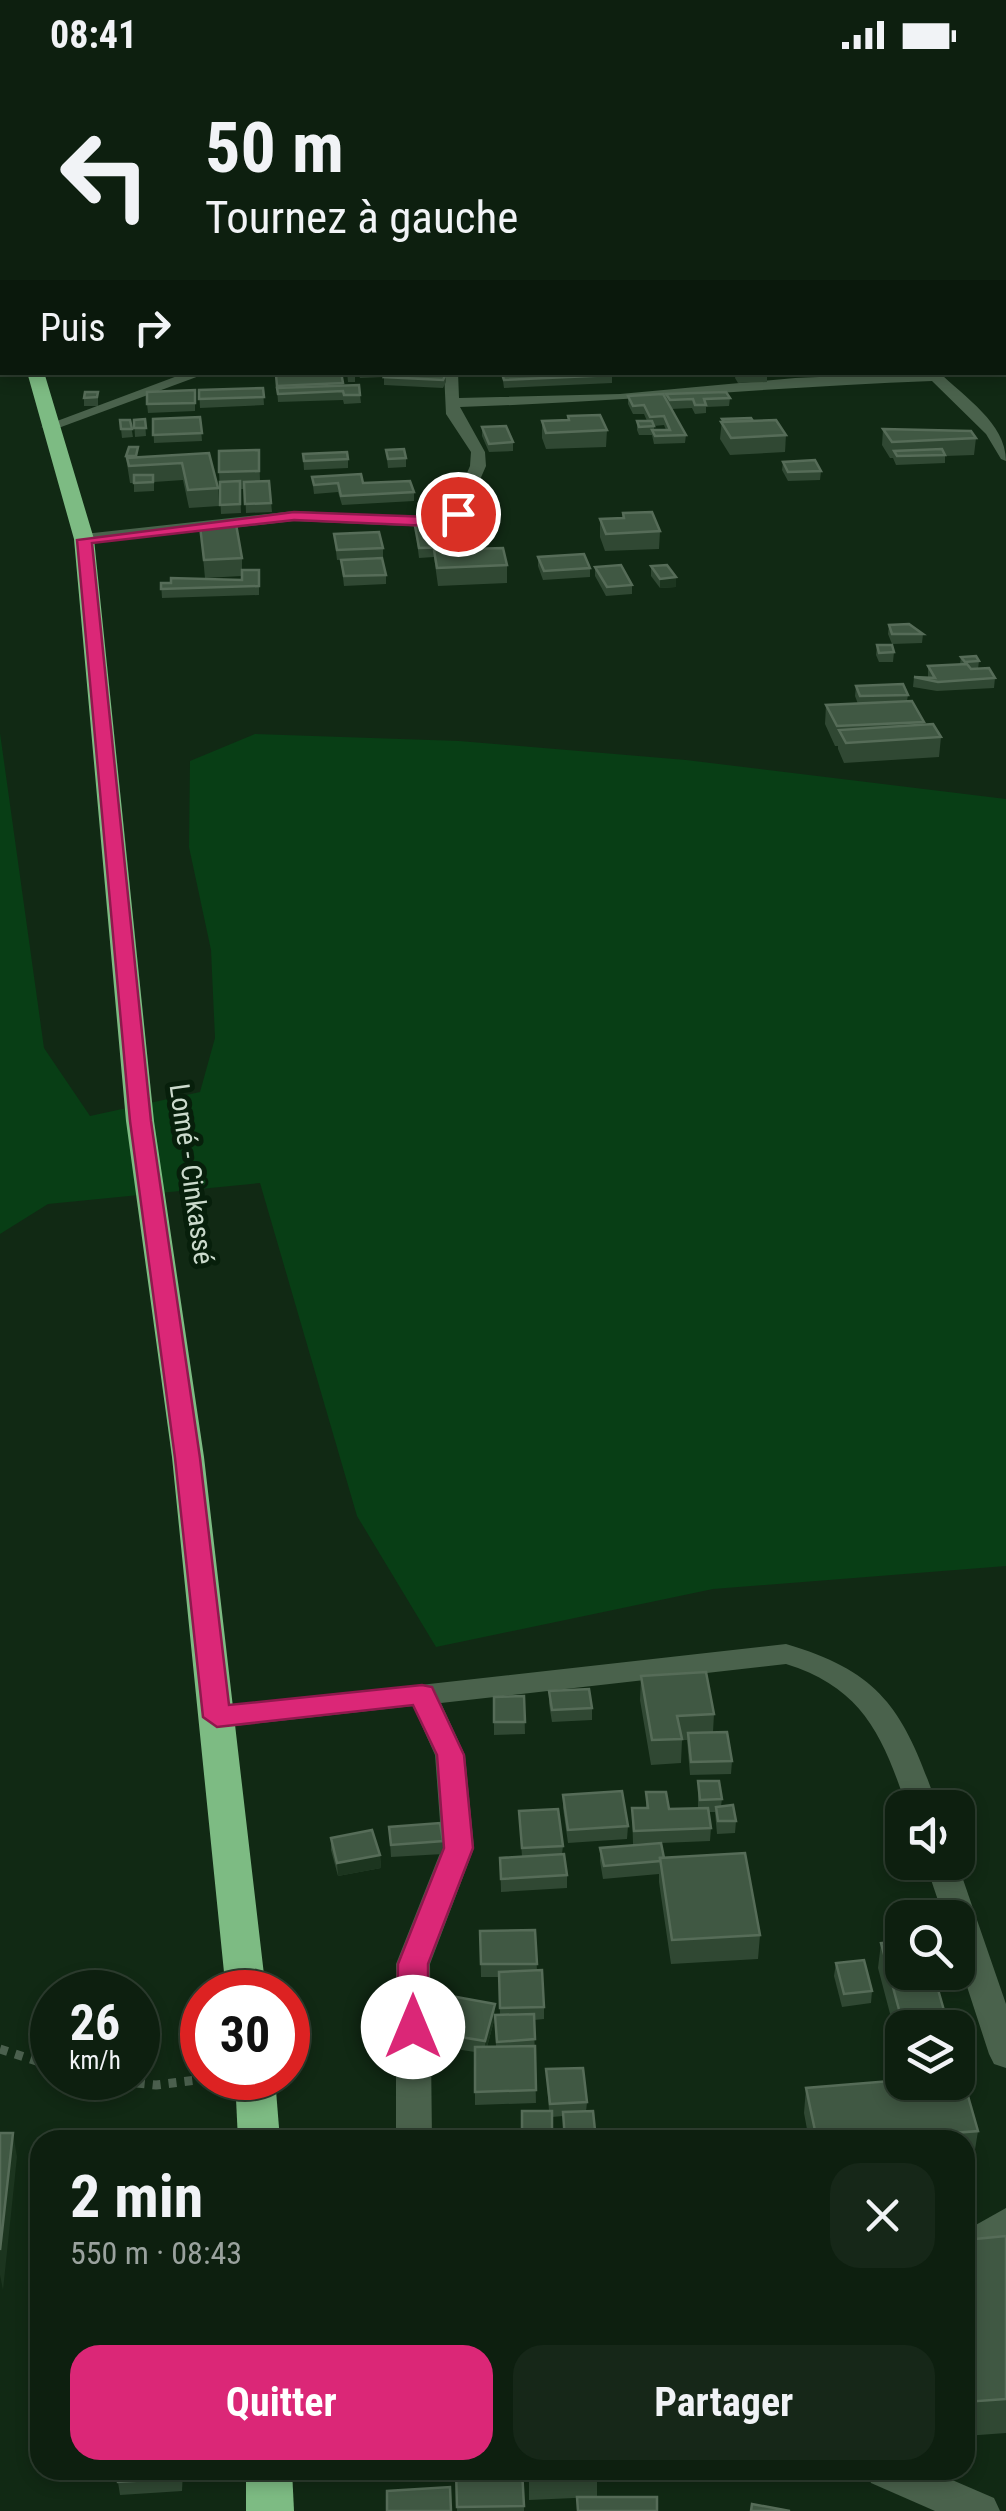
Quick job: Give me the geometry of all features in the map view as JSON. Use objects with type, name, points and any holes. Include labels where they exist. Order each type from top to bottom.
[{"type":"highway","name":"Lomé - Cinkassé","points":[[35,375],[84,540],[140,1121],[188,1458],[244,1970]]},
{"type":"highway","points":[[256,2100],[258,2130]]},
{"type":"highway","points":[[270,2480],[270,2511]]},
{"type":"street","points":[[48,427],[195,375]]},
{"type":"street","points":[[84,540],[294,516],[431,522],[452,517],[460,510],[478,466],[478,452],[453,414],[452,375],[480,391],[547,400]]},
{"type":"street","points":[[451,402],[547,400],[932,375],[992,432],[1006,456]]},
{"type":"street","points":[[217,1717],[786,1654],[822,1663],[852,1683],[891,1722],[916,1790]]},
{"type":"street","points":[[414,2130],[413,1964],[458,1848],[450,1755],[422,1694]]},
{"type":"street","points":[[947,1880],[1006,2054]]},
{"type":"street","points":[[975,2244],[1006,2224]]},
{"type":"street","points":[[908,2480],[980,2511]]},
{"type":"path","points":[[0,2049],[30,2059]]},
{"type":"green space","points":[[0,733],[44,1048],[90,1116],[200,1092],[215,1038],[211,950],[189,847],[190,761],[255,734],[459,741],[686,760],[1006,799],[1006,1566],[713,1589],[436,1647],[357,1516],[260,1183],[48,1204],[0,1234]]},
{"type":"building","points":[[276,375],[342,375],[343,383],[277,386]]},
{"type":"building","points":[[385,375],[446,375],[443,380]]},
{"type":"building","points":[[502,375],[612,375],[504,380]]},
{"type":"building","points":[[359,385],[360,395],[344,395],[343,391],[278,394],[277,388]]},
{"type":"building","points":[[263,388],[264,397],[199,399],[199,390]]},
{"type":"building","points":[[195,390],[195,403],[147,404],[147,392]]},
{"type":"building","points":[[85,392],[98,392],[97,397],[84,398]]},
{"type":"building","points":[[726,392],[730,398],[704,399],[706,405],[695,405],[693,399],[670,400],[666,394]]},
{"type":"building","points":[[663,394],[686,435],[655,436],[652,430],[670,430],[664,416],[650,417],[644,405],[633,406],[628,396]]},
{"type":"building","points":[[600,415],[607,430],[546,433],[542,421],[569,420],[568,416]]},
{"type":"building","points":[[200,417],[202,433],[153,435],[153,419]]},
{"type":"building","points":[[751,418],[753,421],[722,419]]},
{"type":"building","points":[[145,419],[146,428],[134,428],[134,420]]},
{"type":"building","points":[[120,420],[130,420],[132,429],[121,429]]},
{"type":"building","points":[[776,420],[786,435],[731,438],[721,422]]},
{"type":"building","points":[[637,421],[652,421],[654,426],[639,427]]},
{"type":"building","points":[[506,426],[513,442],[489,444],[482,427]]},
{"type":"building","points":[[883,429],[971,431],[976,438],[892,442]]},
{"type":"building","points":[[129,447],[138,447],[136,456],[126,456]]},
{"type":"building","points":[[404,449],[406,458],[388,459],[386,450]]},
{"type":"building","points":[[942,449],[945,455],[897,456],[894,451]]},
{"type":"building","points":[[259,450],[259,471],[219,472],[219,451]]},
{"type":"building","points":[[347,452],[348,459],[304,461],[303,454]]},
{"type":"building","points":[[209,453],[218,488],[188,490],[182,463],[129,466],[127,458]]},
{"type":"building","points":[[815,460],[821,471],[788,472],[783,462]]},
{"type":"building","points":[[361,474],[363,483],[410,481],[414,492],[341,496],[338,483],[314,485],[312,477]]},
{"type":"building","points":[[134,475],[153,475],[153,482],[134,483]]},
{"type":"building","points":[[240,481],[240,504],[220,505],[220,482]]},
{"type":"building","points":[[269,481],[271,503],[245,504],[244,482]]},
{"type":"building","points":[[652,512],[660,531],[606,534],[600,519],[624,518],[623,513]]},
{"type":"building","points":[[236,524],[242,558],[204,560],[200,526]]},
{"type":"building","points":[[450,524],[455,547],[419,548],[415,526]]},
{"type":"building","points":[[379,532],[383,548],[337,550],[334,534]]},
{"type":"building","points":[[503,548],[507,565],[437,568],[434,550]]},
{"type":"building","points":[[584,554],[590,568],[544,571],[538,557]]},
{"type":"building","points":[[382,558],[386,575],[344,576],[341,560]]},
{"type":"building","points":[[621,565],[632,585],[607,587],[595,567]]},
{"type":"building","points":[[667,565],[676,577],[660,579],[651,566]]},
{"type":"building","points":[[242,570],[259,570],[259,586],[161,589],[161,583],[171,583],[171,578],[242,580]]},
{"type":"building","points":[[909,624],[923,634],[892,634],[889,625]]},
{"type":"building","points":[[877,645],[892,645],[894,652],[879,653]]},
{"type":"building","points":[[976,656],[979,661],[965,662],[961,657]]},
{"type":"building","points":[[967,664],[971,669],[989,668],[995,678],[938,682],[914,677],[935,678],[928,666]]},
{"type":"building","points":[[903,684],[908,695],[860,696],[856,686]]},
{"type":"building","points":[[912,701],[924,722],[837,726],[826,705]]},
{"type":"building","points":[[933,724],[941,737],[846,743],[839,730]]},
{"type":"building","points":[[706,1672],[714,1714],[677,1716],[682,1739],[652,1740],[641,1676]]},
{"type":"building","points":[[589,1689],[592,1708],[552,1710],[549,1691]]},
{"type":"building","points":[[524,1696],[525,1722],[494,1722],[494,1697]]},
{"type":"building","points":[[727,1732],[732,1761],[691,1762],[688,1733]]},
{"type":"building","points":[[698,1781],[719,1781],[722,1799],[700,1800]]},
{"type":"building","points":[[622,1791],[628,1826],[568,1830],[563,1795]]},
{"type":"building","points":[[646,1792],[666,1792],[669,1809],[708,1808],[711,1828],[634,1831],[632,1808],[648,1808]]},
{"type":"building","points":[[733,1805],[736,1821],[718,1821],[716,1807]]},
{"type":"building","points":[[558,1809],[563,1846],[522,1848],[519,1811]]},
{"type":"building","points":[[440,1823],[443,1841],[391,1845],[389,1827]]},
{"type":"building","points":[[372,1830],[380,1855],[337,1863],[331,1838]]},
{"type":"building","points":[[661,1843],[664,1858],[660,1861],[604,1866],[600,1848]]},
{"type":"building","points":[[745,1853],[760,1935],[672,1940],[660,1858]]},
{"type":"building","points":[[564,1854],[567,1875],[501,1879],[500,1858]]},
{"type":"building","points":[[535,1930],[537,1964],[481,1964],[480,1931]]},
{"type":"building","points":[[864,1960],[872,1991],[844,1994],[836,1963]]},
{"type":"building","points":[[542,1970],[544,2007],[500,2008],[499,1972]]},
{"type":"building","points":[[894,1990],[938,1990],[944,2010],[899,2010]]},
{"type":"building","points":[[451,1996],[495,2004],[485,2041],[442,2034]]},
{"type":"building","points":[[534,2014],[535,2039],[497,2042],[495,2015]]},
{"type":"building","points":[[535,2046],[536,2090],[475,2092],[475,2047]]},
{"type":"building","points":[[583,2068],[587,2102],[550,2104],[546,2069]]},
{"type":"building","points":[[885,2081],[885,2100],[969,2100],[978,2131],[815,2130],[806,2088]]},
{"type":"building","points":[[522,2111],[552,2111],[552,2130],[522,2130]]},
{"type":"building","points":[[593,2111],[595,2130],[564,2130],[563,2112]]},
{"type":"building","points":[[0,2133],[13,2133],[0,2250]]},
{"type":"building","points":[[1006,2236],[1006,2399],[975,2401],[975,2239]]},
{"type":"building","points":[[456,2480],[523,2480],[524,2506],[457,2507]]},
{"type":"building","points":[[450,2487],[451,2511],[387,2511],[387,2491]]},
{"type":"building","points":[[577,2497],[657,2497],[657,2511],[578,2511]]},
{"type":"building","points":[[752,2504],[790,2511],[751,2511]]},
{"type":"route","points":[[413,2027],[413,1964],[458,1848],[458,1801],[450,1755],[422,1694],[217,1717],[188,1458],[140,1121],[84,540],[294,516],[431,522],[458,514]]}]
